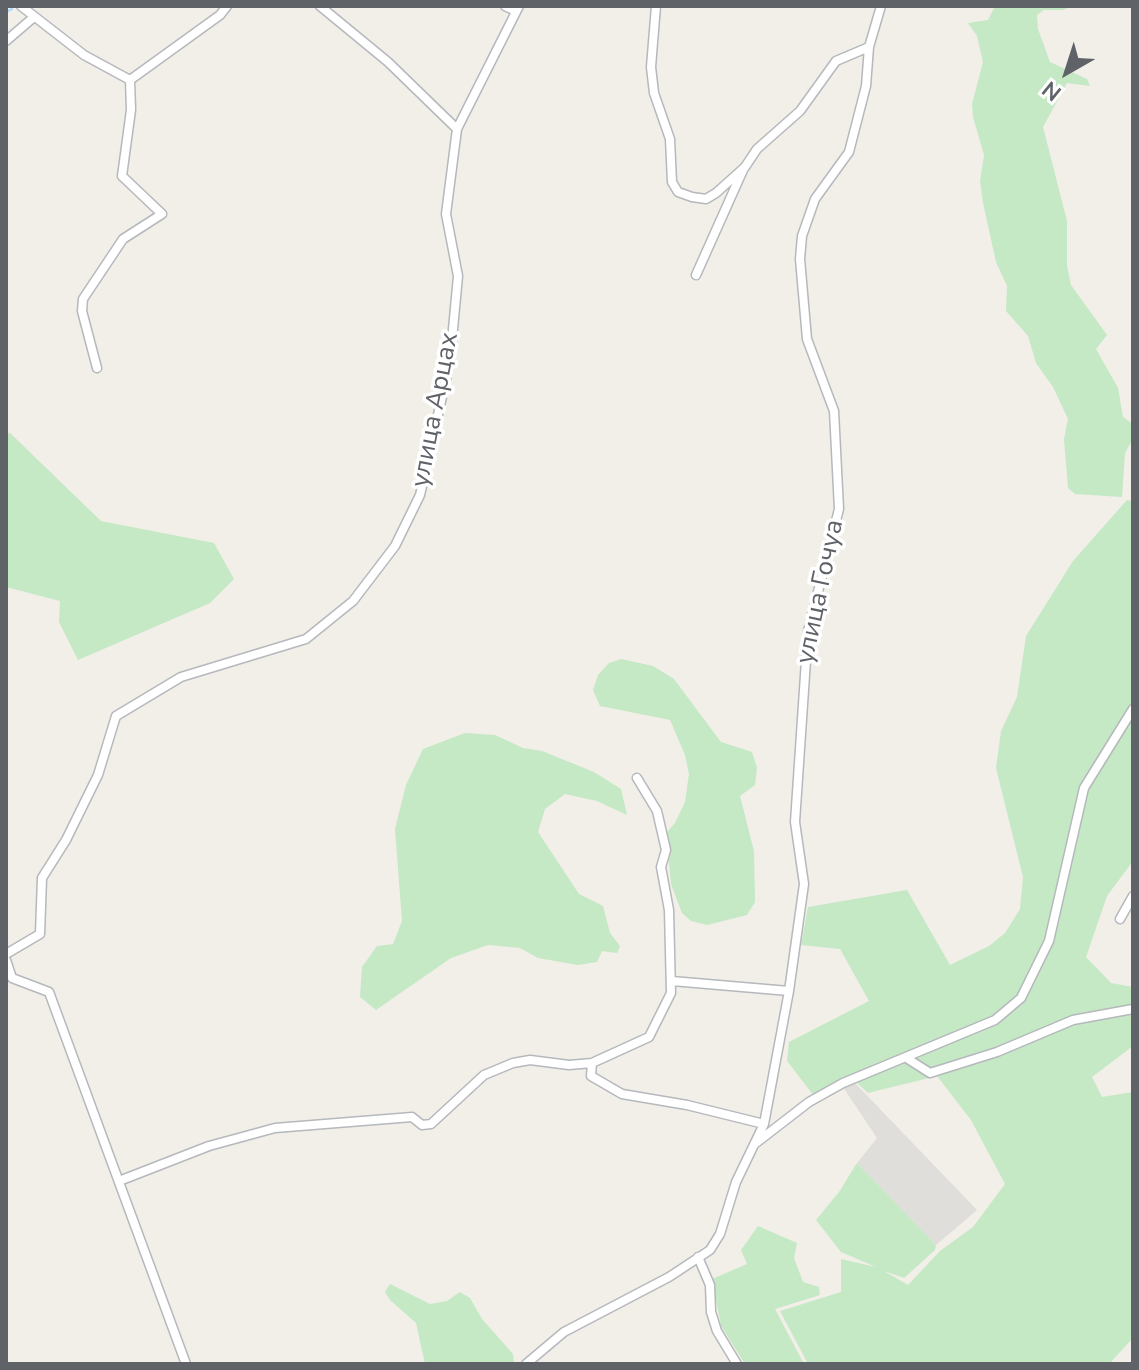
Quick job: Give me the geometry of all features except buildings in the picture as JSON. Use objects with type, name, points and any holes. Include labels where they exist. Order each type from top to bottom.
[{"type":"street","points":[[21,6],[84,55],[130,80]]},
{"type":"street","points":[[130,80],[220,15],[227,6]]},
{"type":"street","points":[[320,6],[388,62],[457,129]]},
{"type":"street","points":[[505,6],[517,8]]},
{"type":"street","points":[[656,6],[651,67],[654,93],[670,139],[672,182],[678,192],[706,199],[745,167]]},
{"type":"street","name":"улица Гочуа","points":[[698,1257],[710,1250],[720,1234],[736,1182],[764,1124],[789,991],[804,884],[795,822],[808,631],[839,509],[834,411],[807,339],[800,259],[802,236],[815,199],[849,152],[866,86],[869,47],[881,6]]},
{"type":"street","name":"улица Арцах","points":[[6,957],[40,934],[42,878],[66,840],[98,775],[116,716],[181,677],[306,639],[353,601],[395,546],[420,495],[450,361],[458,276],[446,214],[457,129],[517,8]]},
{"type":"street","points":[[6,41],[34,17]]},
{"type":"street","points":[[696,275],[745,167],[757,149],[800,111],[836,61],[869,47]]},
{"type":"street","points":[[97,368],[82,311],[83,299],[123,239],[162,214],[122,176],[131,110],[130,80]]},
{"type":"street","points":[[752,1146],[809,1102],[843,1083],[908,1059],[995,1020],[1021,998],[1032,982],[1049,941],[1084,788],[1133,709]]},
{"type":"street","points":[[119,1181],[209,1146],[275,1128],[412,1117],[422,1125],[431,1124],[484,1075],[513,1063],[530,1060],[569,1065],[592,1063],[649,1037],[667,1004],[672,981],[668,890],[661,867],[666,850],[657,811],[637,778]]},
{"type":"street","points":[[1120,919],[1133,896]]},
{"type":"street","points":[[6,957],[12,978],[49,992],[186,1364]]},
{"type":"street","points":[[672,981],[789,991]]},
{"type":"street","points":[[908,1059],[930,1073],[997,1052],[1073,1020],[1133,1009]]},
{"type":"street","points":[[592,1063],[591,1076],[608,1089],[764,1124]]},
{"type":"street","points":[[528,1363],[564,1332],[698,1257],[710,1285],[711,1312],[717,1331],[737,1364]]},
{"type":"shaded area","points":[[854,1082],[977,1210],[936,1245],[857,1163],[877,1138],[843,1087]]},
{"type":"green space","points":[[995,6],[1072,6],[1063,10],[1044,10],[1037,15],[1038,29],[1050,62],[1087,79],[1090,86],[1067,83],[1043,127],[1067,221],[1067,266],[1071,285],[1107,335],[1096,349],[1118,388],[1123,417],[1133,424],[1133,439],[1125,453],[1122,497],[1075,494],[1068,488],[1064,439],[1068,419],[1053,387],[1036,363],[1028,336],[1006,311],[1007,286],[996,262],[983,203],[980,181],[984,155],[973,117],[972,104],[983,62],[977,36],[968,23],[988,20]]},
{"type":"green space","points":[[10,433],[101,521],[214,543],[234,579],[210,603],[78,660],[59,622],[60,601],[6,587],[6,434]]},
{"type":"green space","points":[[1127,500],[1133,501],[1133,861],[1107,896],[1086,957],[1111,983],[1133,987],[1133,1046],[1092,1077],[1102,1097],[1133,1092],[1133,1338],[1109,1364],[808,1364],[780,1311],[841,1292],[841,1259],[876,1267],[841,1252],[816,1220],[857,1163],[936,1245],[935,1250],[904,1278],[884,1271],[908,1285],[940,1251],[973,1227],[1005,1184],[971,1120],[937,1076],[868,1093],[850,1076],[814,1096],[787,1061],[789,1042],[869,1001],[840,949],[801,945],[808,907],[907,890],[950,965],[989,946],[1005,933],[1020,909],[1023,877],[996,768],[1001,731],[1017,697],[1026,636],[1073,561]]},
{"type":"green space","points":[[621,659],[653,666],[674,679],[721,742],[752,752],[757,768],[755,785],[740,796],[754,851],[755,902],[747,915],[707,925],[691,921],[682,913],[671,884],[666,833],[675,823],[685,802],[689,774],[685,755],[670,720],[600,706],[593,690],[598,675],[609,663]]},
{"type":"green space","points":[[465,733],[495,735],[523,748],[542,751],[594,772],[621,789],[627,815],[597,801],[565,794],[545,809],[538,832],[579,894],[603,906],[610,933],[620,946],[617,953],[602,951],[597,962],[578,965],[538,958],[520,948],[488,945],[451,958],[376,1010],[360,997],[362,967],[377,946],[393,944],[402,921],[395,829],[406,785],[423,749]]},
{"type":"green space","points":[[758,1226],[797,1243],[794,1258],[803,1282],[819,1287],[820,1295],[775,1309],[804,1364],[745,1364],[721,1326],[712,1279],[747,1264],[741,1250]]},
{"type":"green space","points":[[390,1284],[430,1304],[447,1301],[460,1292],[470,1298],[482,1319],[513,1354],[514,1364],[425,1364],[416,1323],[390,1300],[385,1292]]},
{"type":"waterway","points":[[6,12],[12,9]]}]
